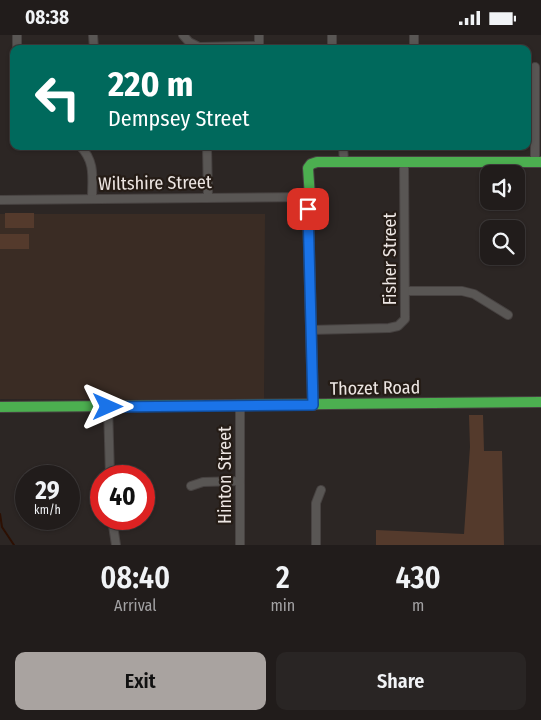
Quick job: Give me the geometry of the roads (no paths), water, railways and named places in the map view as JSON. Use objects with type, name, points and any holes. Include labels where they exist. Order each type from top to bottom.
[{"type":"street","points":[[183,35],[189,42],[195,45]]},
{"type":"street","points":[[313,405],[308,168],[311,164],[317,162],[538,161],[535,67]]},
{"type":"street","points":[[83,150],[90,159],[92,199]]},
{"type":"street","points":[[207,150],[208,198]]},
{"type":"street","points":[[344,150],[344,162]]},
{"type":"street","name":"Fisher Street","points":[[310,330],[389,328],[398,326],[405,319],[404,161]]},
{"type":"street","name":"Wiltshire Street","points":[[0,200],[310,197]]},
{"type":"street","points":[[406,291],[462,291],[474,294],[508,315]]},
{"type":"street","name":"Thozet Road","points":[[0,407],[541,402]]},
{"type":"street","name":"Hinton Street","points":[[240,405],[240,545]]},
{"type":"street","points":[[108,407],[110,465]]},
{"type":"street","points":[[191,486],[203,482],[240,481]]},
{"type":"street","points":[[316,545],[316,503],[321,490]]},
{"type":"street","points":[[114,530],[116,545]]},
{"type":"waterway","points":[[0,514],[2,527],[14,545]]}]
